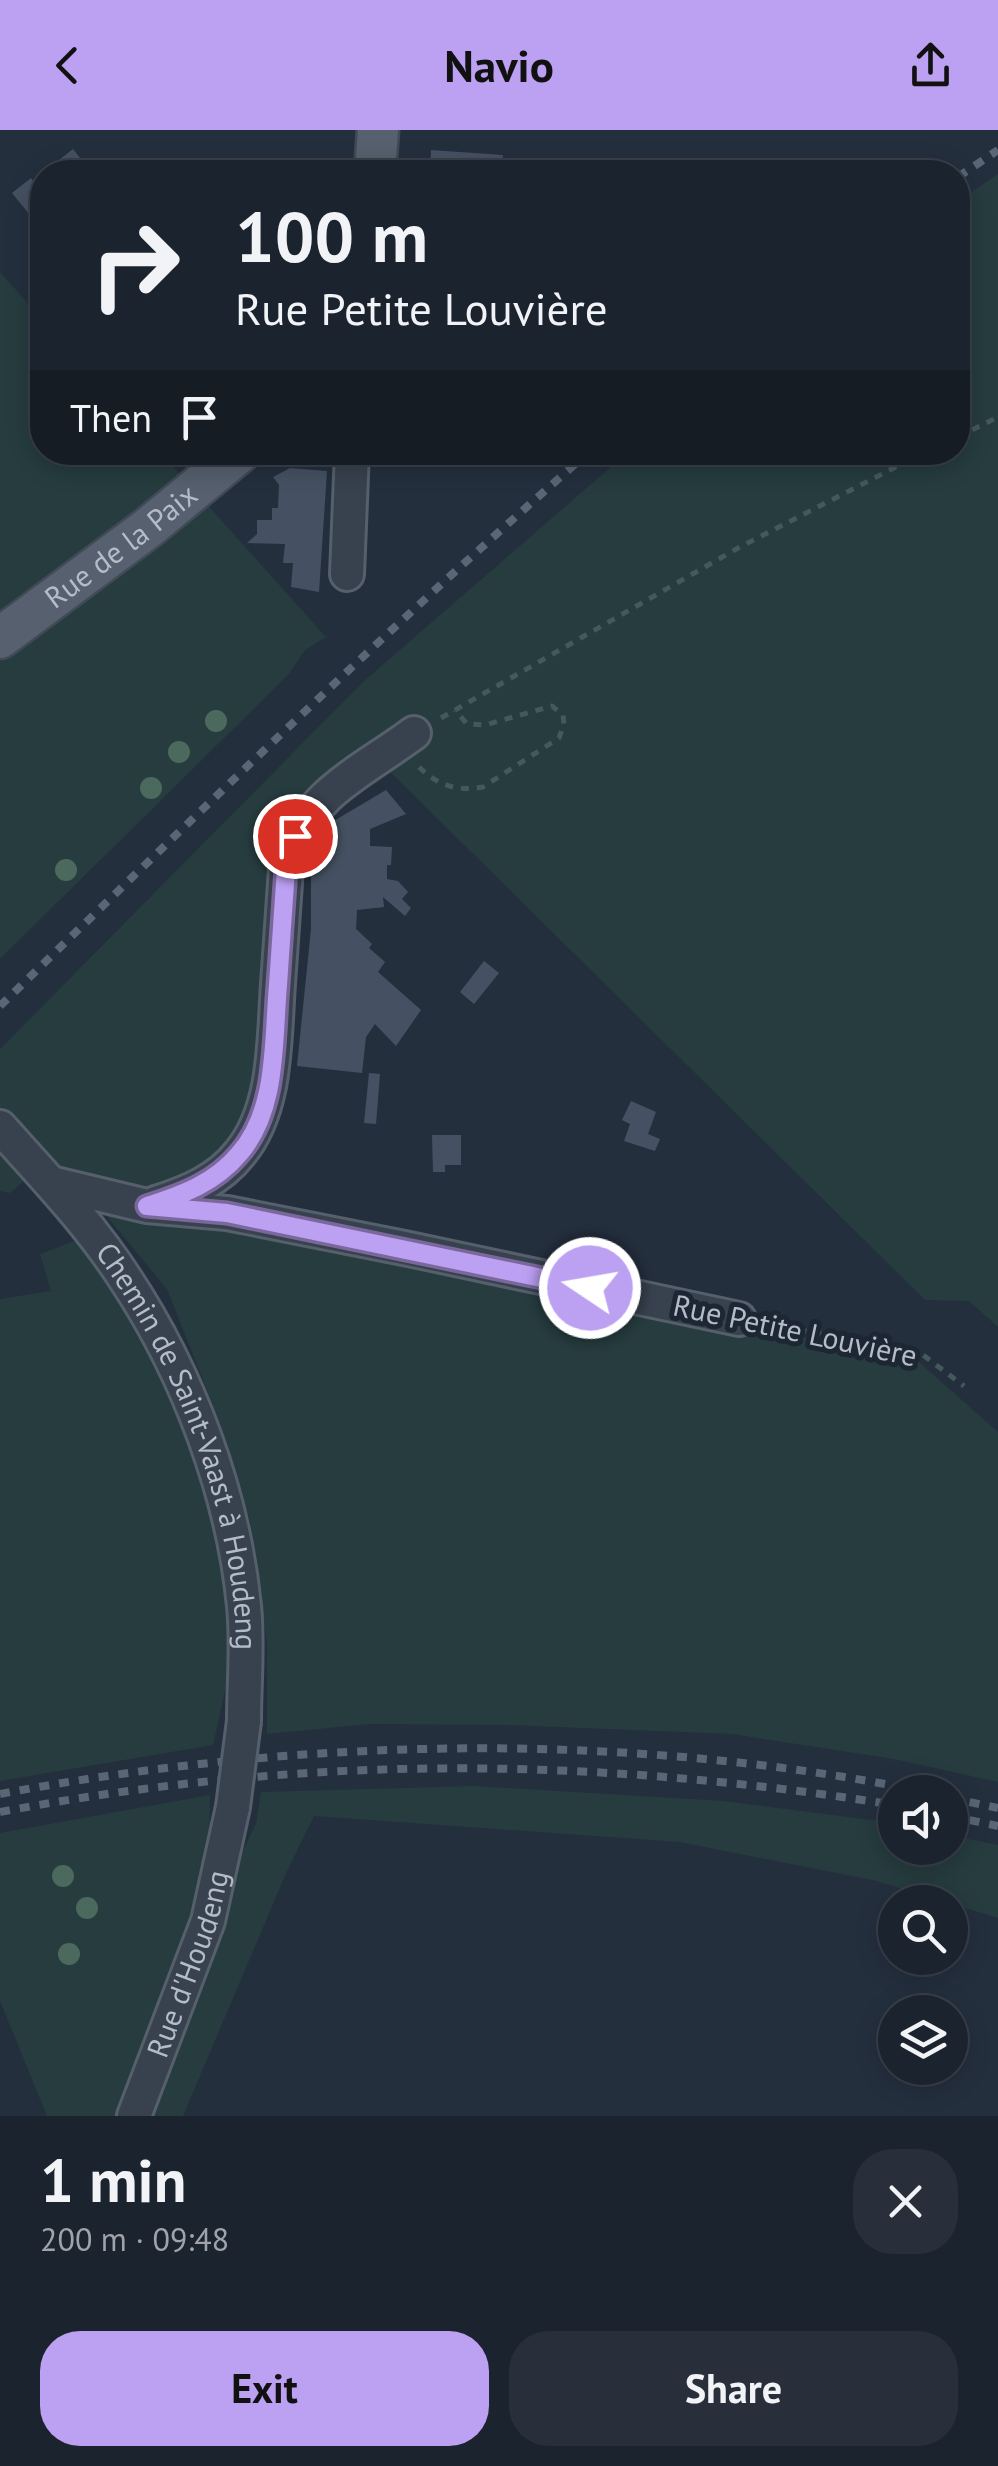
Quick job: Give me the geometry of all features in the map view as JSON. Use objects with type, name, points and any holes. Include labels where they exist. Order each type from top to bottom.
[{"type":"main road","points":[[376,160],[378,130]]},
{"type":"main road","name":"Rue de la Paix","points":[[0,638],[148,528],[224,465]]},
{"type":"street","points":[[347,574],[351,465]]},
{"type":"street","points":[[147,1206],[212,1180],[243,1151],[261,1116],[271,1076],[287,854],[308,813],[326,794],[415,748]]},
{"type":"street","name":"Chemin de Saint-Vaast à Houdeng","points":[[0,1127],[51,1183],[114,1263],[153,1324],[216,1472],[244,1606],[244,1720],[233,1807]]},
{"type":"street","name":"Rue Petite Louvière","points":[[51,1183],[147,1206],[227,1213],[740,1319]]},
{"type":"street","name":"Rue d'Houdeng","points":[[134,2116],[208,1921],[233,1807]]},
{"type":"path","points":[[970,431],[998,417]]},
{"type":"path","points":[[415,748],[434,782],[470,789],[483,787],[559,738],[563,715],[552,706],[484,725],[467,724],[455,710],[738,548],[900,465]]},
{"type":"path","name":"Rue Petite Louvière","points":[[740,1319],[918,1352],[964,1386]]},
{"type":"green space","points":[[998,174],[998,1327],[969,1301],[925,1300],[378,760],[308,813],[261,1115],[179,1196],[38,1169],[10,1193],[0,1191],[0,1049],[364,681],[613,465],[970,465],[970,193]]},
{"type":"green space","points":[[0,272],[30,306],[30,465],[172,465],[326,637],[305,650],[289,674],[0,959]]},
{"type":"green space","points":[[104,1213],[162,1213],[306,1235],[919,1362],[998,1432],[998,1782],[894,1759],[732,1734],[369,1724],[267,1734],[267,1643],[250,1521],[212,1403],[167,1289]]},
{"type":"green space","points":[[93,1234],[153,1324],[244,1606],[213,1745],[0,1781],[0,1299],[51,1291],[40,1254]]},
{"type":"green space","points":[[473,1786],[724,1801],[878,1821],[878,1865],[968,1865],[968,1839],[998,1845],[998,1918],[968,1909],[968,1885],[890,1885],[680,1842],[314,1816],[183,2116],[47,2116],[0,2001],[0,1833],[210,1795],[208,1919],[256,1824],[261,1792]]},
{"type":"building","points":[[73,149],[82,160],[59,160]]},
{"type":"building","points":[[431,150],[503,155],[503,160],[430,160]]},
{"type":"building","points":[[30,179],[30,215],[12,193]]},
{"type":"building","points":[[290,468],[327,471],[319,592],[291,587],[293,563],[283,563],[285,544],[247,543],[257,534],[257,520],[272,520],[272,508],[278,508],[279,485],[273,477]]},
{"type":"building","points":[[386,790],[406,814],[370,829],[370,846],[392,847],[387,879],[398,881],[408,892],[402,899],[411,908],[405,916],[383,897],[384,907],[357,910],[356,929],[385,962],[378,972],[421,1010],[396,1046],[375,1024],[366,1037],[362,1073],[297,1066],[311,929],[311,839],[329,838],[327,825]]},
{"type":"building","points":[[484,961],[499,973],[474,1004],[460,992]]},
{"type":"building","points":[[369,1073],[380,1074],[376,1124],[364,1123]]},
{"type":"building","points":[[631,1101],[656,1112],[648,1134],[660,1139],[655,1151],[624,1141],[630,1124],[622,1120]]},
{"type":"building","points":[[432,1135],[461,1135],[461,1165],[445,1165],[445,1172],[433,1172]]},
{"type":"railway","points":[[970,169],[998,150]]},
{"type":"railway","points":[[0,1006],[364,656],[574,465]]},
{"type":"railway","points":[[0,1794],[229,1761],[463,1748],[696,1758],[878,1784]]},
{"type":"railway","points":[[0,1812],[226,1780],[447,1768],[668,1777],[878,1803]]},
{"type":"railway","points":[[968,1802],[998,1808]]},
{"type":"railway","points":[[968,1820],[998,1826]]},
{"type":"route","points":[[295,836],[287,854],[271,1076],[261,1116],[243,1151],[212,1180],[147,1206],[227,1213],[590,1288]]}]
